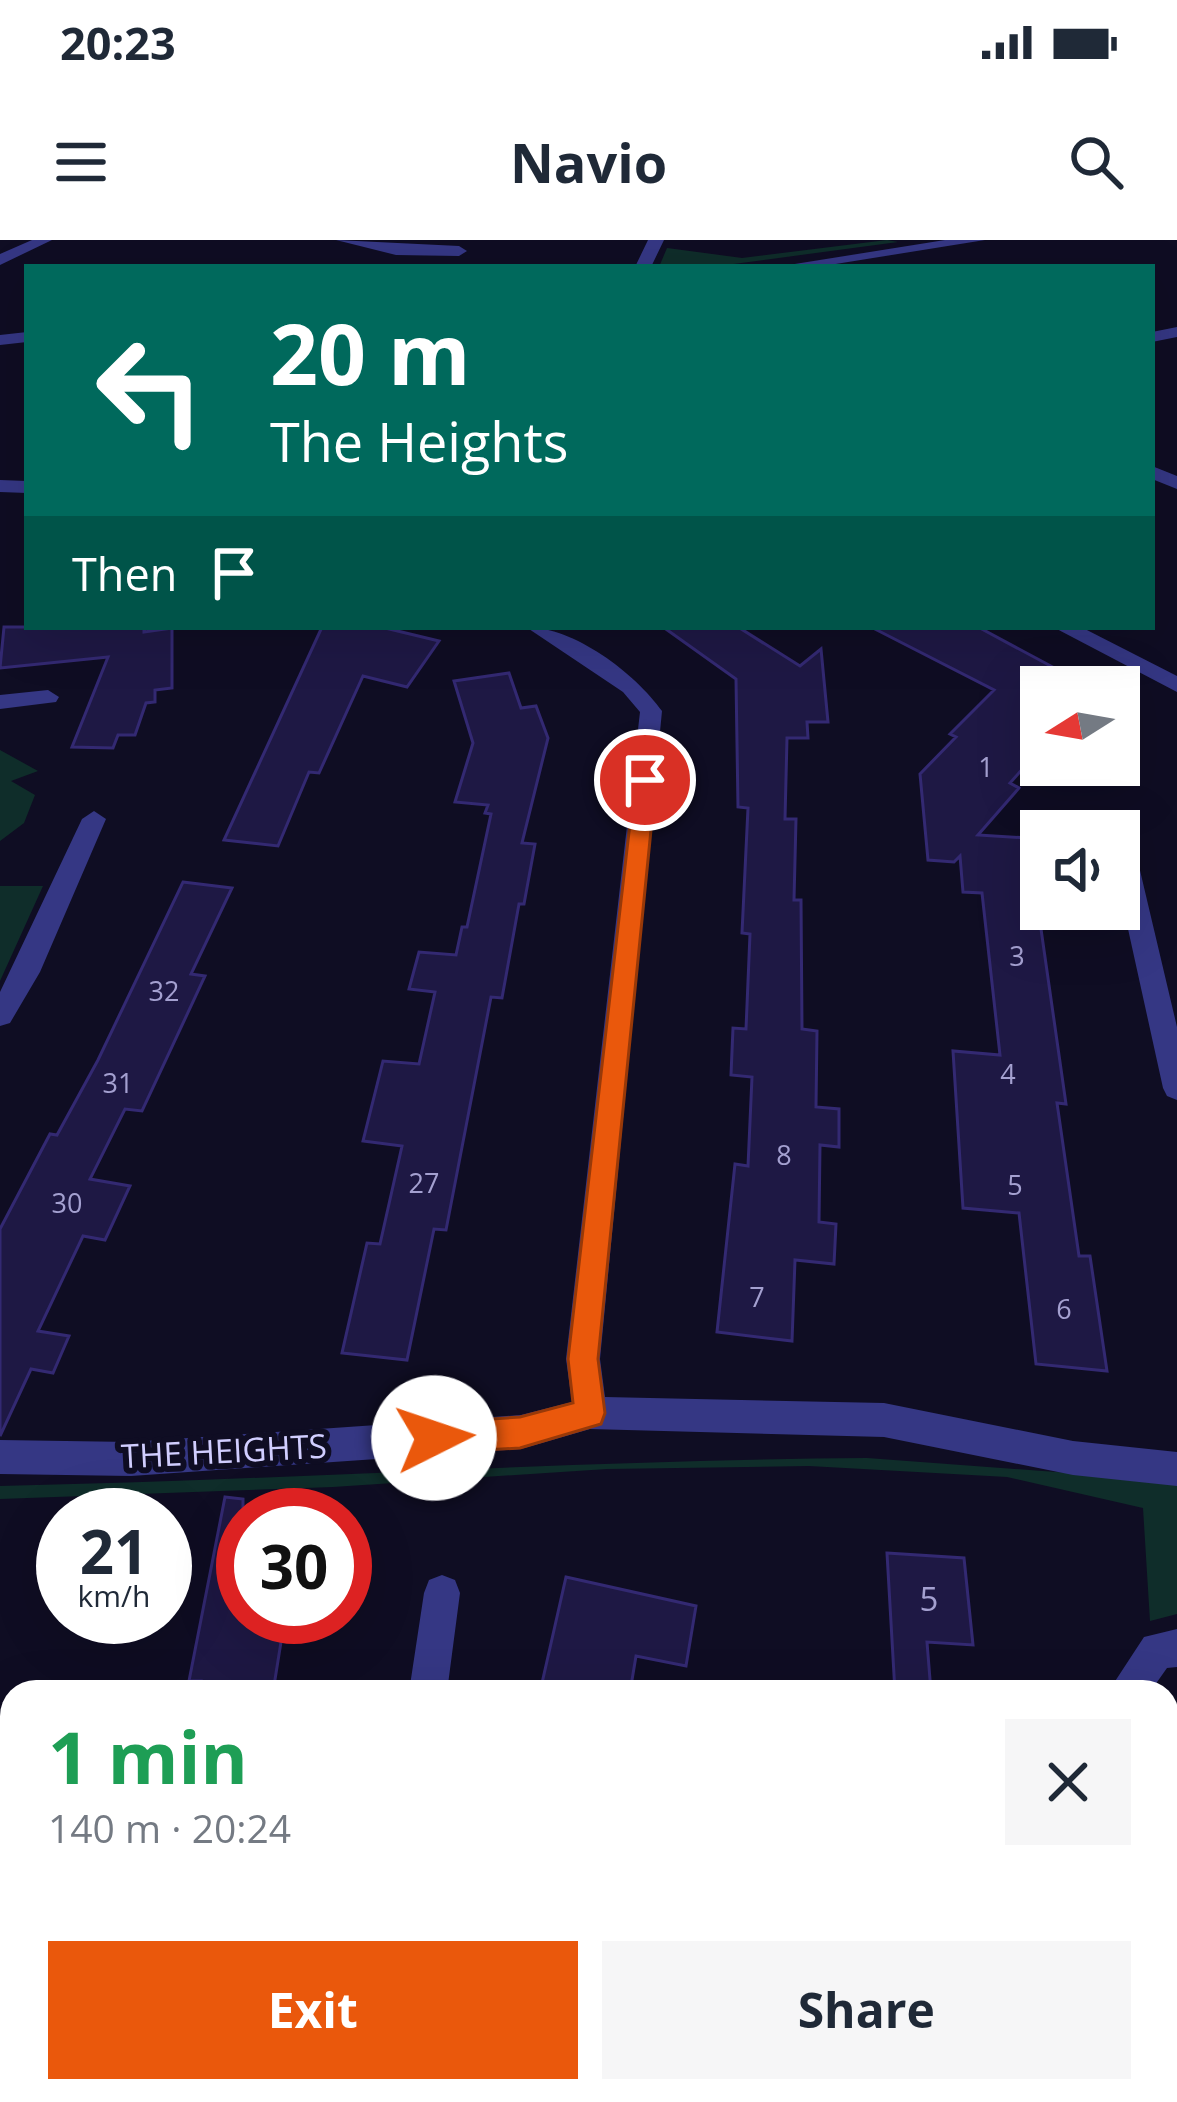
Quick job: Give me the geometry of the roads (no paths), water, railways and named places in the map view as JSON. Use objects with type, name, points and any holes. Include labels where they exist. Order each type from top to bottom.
[{"type":"street","points":[[0,260],[44,240]]},
{"type":"street","points":[[344,240],[396,250],[459,251]]},
{"type":"street","points":[[803,264],[977,240]]},
{"type":"street","points":[[389,264],[396,250]]},
{"type":"street","points":[[542,630],[632,687],[651,710],[583,1359],[590,1413]]},
{"type":"street","points":[[1070,630],[1177,685]]},
{"type":"street","points":[[0,702],[48,697]]},
{"type":"street","points":[[0,1015],[28,972],[94,819]]},
{"type":"street","points":[[1140,925],[1177,1088]]},
{"type":"street","name":"THE HEIGHTS","points":[[0,1457],[131,1459],[520,1432],[590,1413],[884,1420],[1073,1458],[1177,1469]]},
{"type":"street","points":[[430,1680],[442,1593]]},
{"type":"street","points":[[1135,1680],[1156,1650],[1177,1648]]}]
